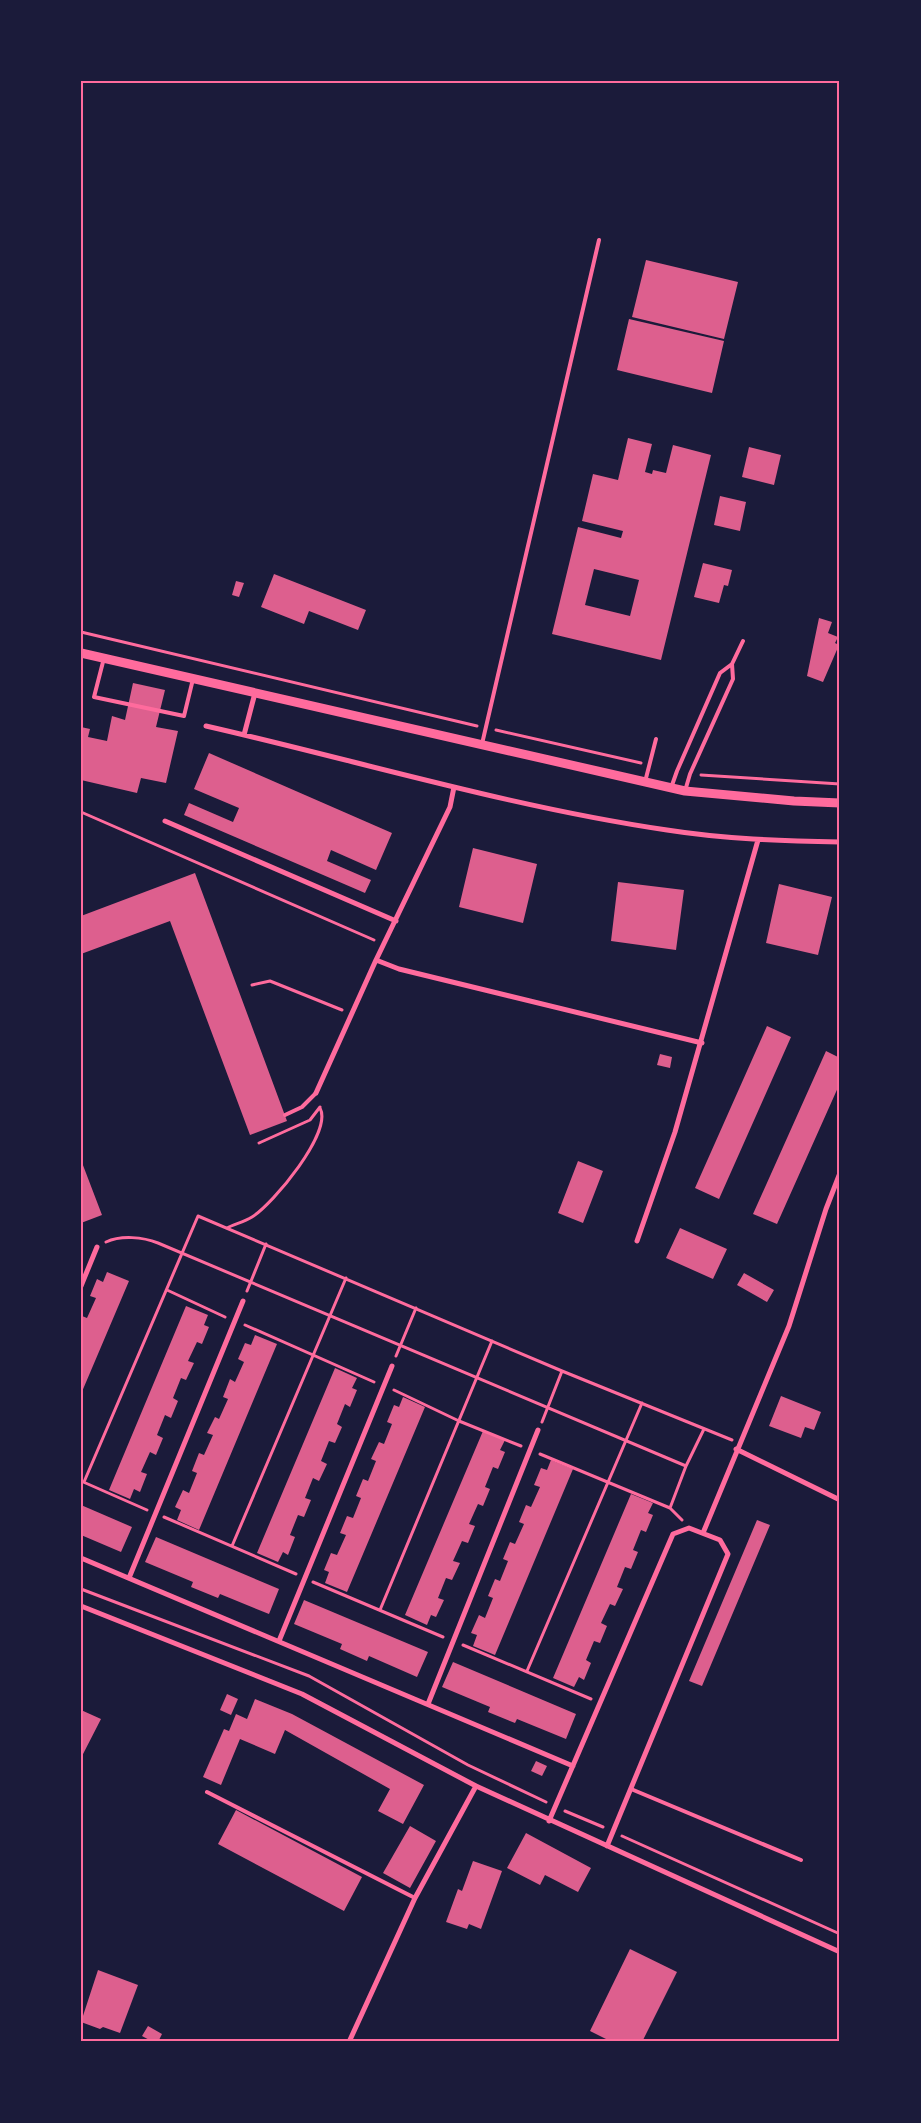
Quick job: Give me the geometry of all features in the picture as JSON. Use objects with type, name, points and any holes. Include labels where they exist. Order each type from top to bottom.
[{"type":"street","points":[[81,653],[685,791],[794,801],[840,802]]},
{"type":"street","points":[[244,735],[255,694]]},
{"type":"street","points":[[206,726],[454,787],[579,815],[667,830],[758,840],[840,842]]},
{"type":"street","points":[[316,1093],[376,960],[450,807],[454,787]]},
{"type":"street","points":[[164,821],[396,920]]},
{"type":"street","points":[[637,1241],[675,1132],[702,1043],[758,840]]},
{"type":"street","points":[[376,960],[399,969],[702,1043]]},
{"type":"street","points":[[703,1533],[788,1326],[826,1209],[840,1173]]},
{"type":"street","points":[[81,1286],[97,1246]]},
{"type":"street","points":[[129,1578],[243,1301]]},
{"type":"street","points":[[280,1641],[392,1366]]},
{"type":"street","points":[[428,1704],[538,1430]]},
{"type":"street","points":[[736,1450],[840,1500]]},
{"type":"street","points":[[549,1821],[673,1534],[689,1528],[720,1540],[728,1554],[607,1846]]},
{"type":"street","points":[[81,1558],[573,1766]]},
{"type":"street","points":[[81,1606],[302,1694],[476,1786],[549,1821],[840,1952]]},
{"type":"street","points":[[349,2042],[414,1898],[476,1786]]},
{"type":"lane","points":[[482,746],[599,240]]},
{"type":"lane","points":[[685,791],[690,774],[733,679],[732,664],[742,641]]},
{"type":"lane","points":[[104,658],[94,697],[184,716],[193,678]]},
{"type":"lane","points":[[672,788],[677,771],[720,673],[732,664]]},
{"type":"lane","points":[[645,782],[656,739]]},
{"type":"lane","points":[[285,1115],[302,1107],[316,1093]]},
{"type":"lane","points":[[630,1789],[801,1860]]},
{"type":"lane","points":[[207,1792],[414,1898]]},
{"type":"path","points":[[81,632],[650,765]]},
{"type":"path","points":[[690,774],[840,784]]},
{"type":"path","points":[[81,812],[384,944]]},
{"type":"path","points":[[252,985],[270,981],[352,1015]]},
{"type":"path","points":[[227,1228],[253,1217],[282,1190],[318,1137],[322,1112],[320,1108]]},
{"type":"path","points":[[600,1703],[82,1482],[198,1216],[562,1371],[739,1443]]},
{"type":"path","points":[[97,1246],[112,1239],[146,1238],[686,1466]]},
{"type":"path","points":[[243,1301],[266,1244]]},
{"type":"path","points":[[232,1546],[346,1278]]},
{"type":"path","points":[[167,1290],[459,1421],[670,1508],[686,1466],[704,1429]]},
{"type":"path","points":[[392,1366],[416,1308]]},
{"type":"path","points":[[380,1610],[492,1341]]},
{"type":"path","points":[[538,1430],[562,1371]]},
{"type":"path","points":[[527,1671],[642,1403]]},
{"type":"path","points":[[567,1812],[604,1828]]},
{"type":"path","points":[[624,1836],[840,1934]]},
{"type":"building","points":[[646,260],[738,282],[724,339],[632,317]]},
{"type":"building","points":[[629,319],[724,341],[712,393],[617,370]]},
{"type":"building","points":[[628,438],[652,444],[645,472],[652,474],[653,470],[666,473],[673,445],[711,455],[661,660],[552,634],[578,527],[621,538],[623,531],[582,521],[593,474],[618,480]],"holes":[[[594,569],[639,580],[630,616],[585,605]]]},
{"type":"building","points":[[749,447],[781,455],[774,485],[742,477]]},
{"type":"building","points":[[720,496],[746,502],[740,531],[714,525]]},
{"type":"building","points":[[703,563],[732,570],[728,586],[724,585],[719,603],[694,597]]},
{"type":"building","points":[[274,574],[366,610],[358,630],[309,611],[304,624],[261,607]]},
{"type":"building","points":[[236,581],[244,583],[239,597],[232,595]]},
{"type":"building","points":[[819,618],[832,622],[828,633],[838,637],[835,643],[839,645],[823,682],[807,676]]},
{"type":"building","points":[[133,683],[165,690],[156,727],[178,731],[166,783],[141,778],[137,793],[81,780],[81,727],[90,729],[88,737],[107,741],[112,716],[125,720]]},
{"type":"building","points":[[209,753],[392,833],[376,870],[331,850],[327,861],[371,880],[365,893],[184,815],[189,803],[233,822],[239,808],[194,789]]},
{"type":"building","points":[[473,848],[537,864],[523,923],[459,907]]},
{"type":"building","points":[[195,873],[287,1121],[250,1135],[170,921],[81,954],[81,916]]},
{"type":"building","points":[[618,882],[684,890],[676,950],[611,941]]},
{"type":"building","points":[[779,884],[832,897],[818,955],[766,943]]},
{"type":"building","points":[[767,1026],[791,1037],[719,1199],[695,1188]]},
{"type":"building","points":[[826,1051],[840,1058],[840,1083],[777,1224],[753,1214]]},
{"type":"building","points":[[660,1054],[672,1057],[670,1068],[657,1065]]},
{"type":"building","points":[[81,1160],[102,1215],[81,1223]]},
{"type":"building","points":[[578,1161],[603,1171],[583,1223],[558,1213]]},
{"type":"building","points":[[680,1228],[727,1249],[713,1279],[666,1258]]},
{"type":"building","points":[[107,1272],[129,1281],[81,1394],[81,1318],[82,1316],[87,1318],[96,1298],[90,1296],[97,1279],[103,1282]]},
{"type":"building","points":[[744,1273],[774,1290],[767,1302],[737,1285]]},
{"type":"building","points":[[186,1306],[208,1315],[204,1325],[209,1327],[202,1344],[197,1342],[188,1361],[194,1363],[186,1380],[181,1378],[173,1398],[178,1401],[171,1418],[165,1415],[157,1435],[163,1438],[156,1455],[150,1452],[141,1472],[147,1474],[140,1492],[134,1489],[130,1499],[109,1490]]},
{"type":"building","points":[[255,1335],[277,1344],[199,1530],[177,1520],[181,1510],[175,1507],[183,1490],[189,1493],[197,1473],[192,1471],[199,1453],[204,1455],[213,1435],[207,1433],[215,1417],[219,1419],[228,1399],[223,1397],[230,1379],[235,1382],[244,1362],[238,1359],[245,1343],[251,1345]]},
{"type":"building","points":[[335,1368],[357,1378],[352,1388],[357,1390],[350,1407],[345,1404],[337,1424],[342,1427],[335,1443],[329,1441],[321,1461],[327,1464],[319,1481],[313,1478],[305,1498],[311,1500],[304,1517],[298,1515],[290,1535],[295,1537],[288,1555],[283,1552],[278,1562],[257,1553]]},
{"type":"building","points":[[781,1396],[821,1412],[814,1430],[805,1427],[801,1438],[769,1426]]},
{"type":"building","points":[[403,1397],[425,1407],[347,1592],[325,1583],[329,1572],[324,1570],[331,1553],[337,1555],[346,1535],[340,1533],[347,1516],[353,1518],[361,1498],[356,1496],[363,1479],[368,1481],[376,1461],[371,1459],[379,1442],[384,1444],[392,1424],[387,1422],[394,1405],[399,1407]]},
{"type":"building","points":[[483,1431],[505,1440],[500,1450],[505,1452],[498,1469],[493,1467],[485,1487],[490,1489],[483,1506],[478,1504],[469,1524],[475,1526],[468,1543],[462,1541],[453,1561],[460,1563],[452,1580],[446,1578],[438,1598],[444,1600],[436,1617],[431,1615],[427,1625],[405,1615]]},
{"type":"building","points":[[551,1460],[573,1469],[495,1655],[473,1646],[477,1635],[471,1633],[479,1615],[485,1618],[493,1598],[488,1596],[495,1579],[500,1581],[508,1561],[503,1559],[510,1542],[515,1544],[524,1524],[519,1522],[526,1505],[531,1507],[540,1487],[534,1485],[541,1468],[547,1470]]},
{"type":"building","points":[[631,1494],[653,1503],[648,1513],[653,1515],[646,1532],[641,1530],[633,1550],[638,1552],[631,1569],[625,1567],[617,1587],[623,1589],[615,1606],[610,1604],[601,1623],[607,1626],[600,1643],[594,1641],[586,1660],[591,1663],[584,1680],[579,1677],[574,1687],[553,1678]]},
{"type":"building","points":[[81,1505],[132,1527],[121,1552],[81,1535]]},
{"type":"building","points":[[757,1520],[770,1525],[702,1686],[689,1681]]},
{"type":"building","points":[[156,1537],[279,1589],[269,1614],[220,1594],[218,1598],[191,1587],[193,1582],[145,1562]]},
{"type":"building","points":[[304,1600],[428,1652],[417,1677],[369,1656],[367,1661],[340,1649],[342,1644],[294,1624]]},
{"type":"building","points":[[453,1662],[576,1714],[566,1739],[517,1719],[515,1723],[488,1712],[490,1707],[442,1687]]},
{"type":"building","points":[[227,1694],[238,1699],[231,1715],[220,1710]]},
{"type":"building","points":[[255,1699],[292,1714],[424,1785],[403,1824],[378,1811],[390,1789],[285,1730],[275,1754],[240,1739],[221,1785],[203,1777],[224,1729],[229,1731],[236,1714],[247,1719]]},
{"type":"building","points":[[81,1710],[101,1719],[81,1758]]},
{"type":"building","points":[[536,1761],[547,1766],[542,1776],[531,1771]]},
{"type":"building","points":[[236,1810],[362,1877],[344,1911],[218,1844]]},
{"type":"building","points":[[410,1826],[436,1841],[410,1888],[383,1873]]},
{"type":"building","points":[[526,1833],[591,1868],[578,1892],[545,1875],[540,1885],[507,1868]]},
{"type":"building","points":[[473,1861],[502,1871],[481,1929],[469,1924],[467,1929],[446,1922],[458,1889],[462,1891]]},
{"type":"building","points":[[630,1949],[677,1972],[642,2042],[612,2042],[590,2031]]},
{"type":"building","points":[[98,1970],[138,1985],[120,2033],[103,2027],[100,2029],[81,2022]]},
{"type":"building","points":[[148,2026],[162,2034],[158,2042],[153,2042],[142,2036]]}]
